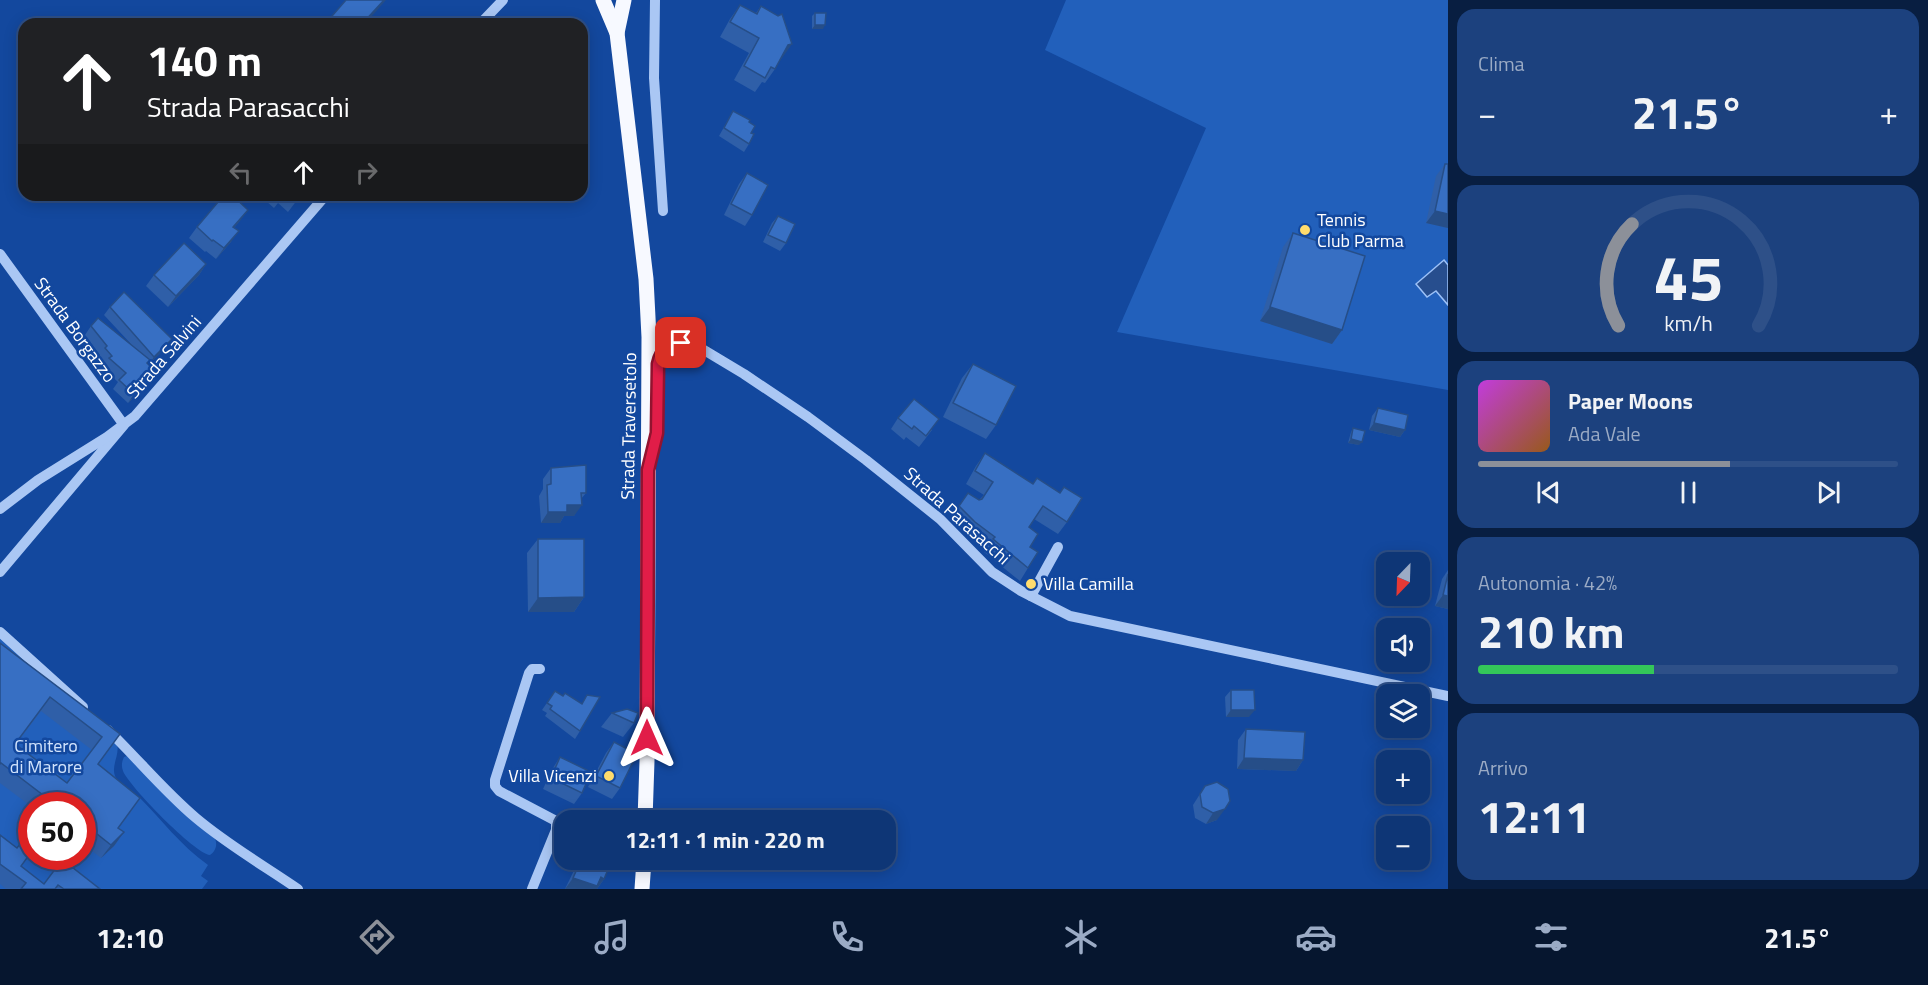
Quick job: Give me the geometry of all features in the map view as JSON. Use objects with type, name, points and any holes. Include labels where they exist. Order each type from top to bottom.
[{"type":"main road","name":"Strada Traversetolo","points":[[603,0],[617,33],[646,279],[650,337],[645,810]]},
{"type":"main road","name":"Strada Traversetolo","points":[[617,33],[624,0]]},
{"type":"main road","points":[[642,889],[643,870]]},
{"type":"street","points":[[486,18],[503,0]]},
{"type":"street","points":[[655,0],[654,78],[663,211]]},
{"type":"street","name":"Strada Salvini","points":[[0,509],[38,480],[123,425],[157,392],[321,201]]},
{"type":"street","name":"Strada Borgazzo","points":[[0,254],[123,425]]},
{"type":"street","name":"Strada Parasacchi","points":[[648,470],[657,433],[659,357],[669,346],[690,344],[744,374],[808,417],[940,519],[992,572],[1070,616],[1448,696]]},
{"type":"street","points":[[0,572],[123,425]]},
{"type":"street","points":[[1031,596],[1058,547]]},
{"type":"street","points":[[0,632],[95,718],[167,792],[201,823],[233,848],[298,889]]},
{"type":"street","points":[[532,889],[556,830],[556,821],[499,791],[495,786],[495,780],[529,673],[532,669],[540,669]]},
{"type":"green space","name":"Tennis Club Parma","points":[[1066,0],[1448,0],[1448,390],[1117,332],[1206,128],[1045,50]]},
{"type":"green space","name":"Cimitero di Marore","points":[[0,636],[117,744],[115,776],[122,785],[139,797],[180,841],[208,865],[201,876],[208,881],[202,889],[0,889]]},
{"type":"green space","points":[[127,756],[215,839],[216,846],[212,854],[202,852],[177,832],[137,790],[122,769],[124,757]]},
{"type":"shaded area","points":[[1444,260],[1448,265],[1448,305],[1436,291],[1427,297],[1416,284]]},
{"type":"building","points":[[346,0],[384,0],[368,18],[330,18]]},
{"type":"building","points":[[740,5],[757,14],[761,6],[778,16],[782,14],[792,44],[788,45],[775,69],[771,67],[765,78],[744,66],[759,38],[730,22]]},
{"type":"building","points":[[815,13],[826,13],[825,25],[815,25]]},
{"type":"building","points":[[733,111],[750,120],[749,122],[755,126],[749,144],[724,128]]},
{"type":"building","points":[[1445,164],[1448,164],[1448,214],[1435,211]]},
{"type":"building","points":[[747,173],[768,185],[752,215],[731,204]]},
{"type":"building","points":[[219,201],[238,201],[248,210],[233,227],[239,231],[224,248],[212,241],[197,227]]},
{"type":"building","points":[[778,216],[795,224],[786,243],[768,235]]},
{"type":"building","points":[[1293,233],[1365,256],[1342,330],[1270,307]]},
{"type":"building","points":[[184,243],[206,264],[176,296],[154,275]]},
{"type":"building","points":[[124,292],[172,339],[154,357],[110,307]]},
{"type":"building","points":[[98,318],[150,360],[147,363],[157,373],[134,394],[119,380],[126,373],[109,358],[112,356],[105,348],[107,346],[91,326]]},
{"type":"building","points":[[973,364],[1016,386],[996,425],[953,403]]},
{"type":"building","points":[[914,399],[939,419],[926,436],[914,426],[912,429],[898,418]]},
{"type":"building","points":[[1378,408],[1408,415],[1405,430],[1374,423]]},
{"type":"building","points":[[1353,428],[1365,431],[1362,442],[1351,439]]},
{"type":"building","points":[[985,453],[1033,484],[1037,478],[1060,493],[1064,487],[1082,498],[1067,522],[1043,506],[1029,527],[1038,534],[1030,547],[1038,552],[1028,568],[993,539],[995,537],[959,506],[968,493],[979,500],[982,499],[993,482],[975,471]]},
{"type":"building","points":[[586,465],[586,493],[581,493],[582,505],[567,505],[567,512],[548,512],[547,485],[551,484],[551,468]]},
{"type":"building","points":[[538,539],[584,539],[584,597],[538,598]]},
{"type":"building","points":[[1448,574],[1448,596],[1443,595]]},
{"type":"building","points":[[0,643],[120,734],[98,764],[140,798],[118,828],[124,832],[111,845],[96,835],[96,792],[39,792],[1,763]],"holes":[[[50,697],[102,737],[67,783],[15,744]]]},
{"type":"building","points":[[1231,690],[1254,690],[1255,710],[1231,710]]},
{"type":"building","points":[[555,691],[563,696],[565,693],[582,704],[587,695],[600,697],[580,731],[550,709],[552,706],[547,703]]},
{"type":"building","points":[[627,709],[638,713],[634,723],[612,713]]},
{"type":"building","points":[[1246,729],[1305,732],[1303,760],[1244,758]]},
{"type":"building","points":[[614,742],[637,754],[620,788],[596,776]]},
{"type":"building","points":[[560,757],[591,772],[582,793],[551,778]]},
{"type":"building","points":[[1217,782],[1228,789],[1230,801],[1225,809],[1213,813],[1202,807],[1200,794],[1205,786]]},
{"type":"building","points":[[0,835],[17,848],[18,870],[26,870],[44,884],[54,870],[76,870],[100,889],[64,889],[58,885],[55,889],[21,889],[26,883],[0,864]]},
{"type":"building","points":[[577,870],[608,870],[604,879],[601,877],[597,886],[573,878]]},
{"type":"place","name":"Tennis Club Parma","points":[[1305,230]]},
{"type":"place","name":"Villa Camilla","points":[[1031,584]]},
{"type":"place","name":"Villa Vicenzi","points":[[609,776]]},
{"type":"route","points":[[647,738],[648,470],[657,433],[659,357],[669,346],[681,343]]}]
